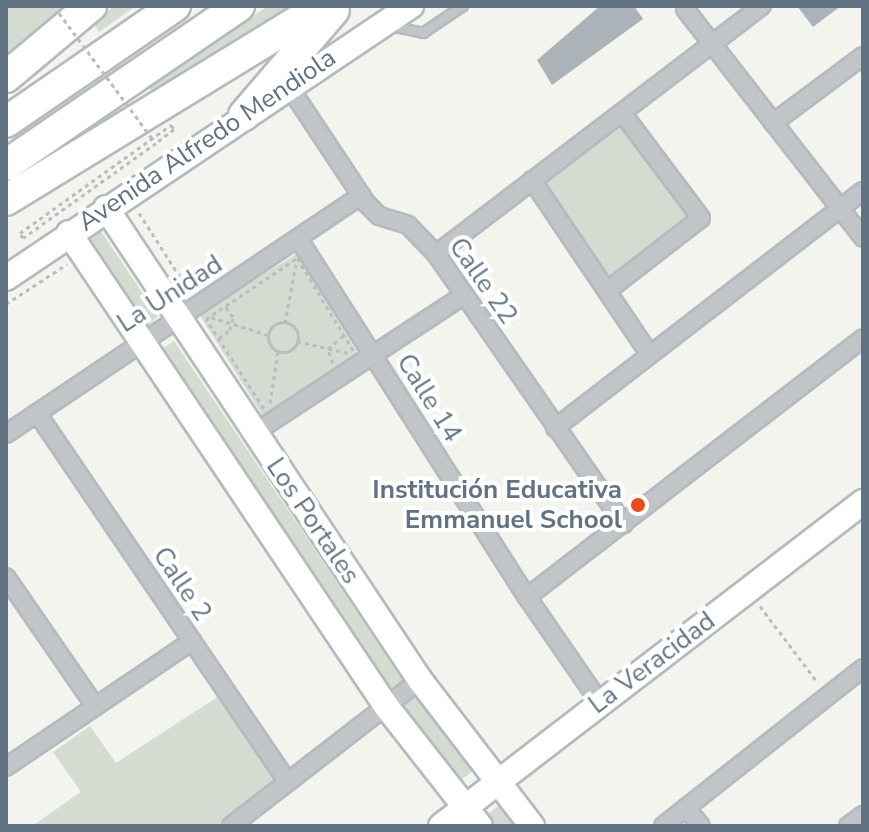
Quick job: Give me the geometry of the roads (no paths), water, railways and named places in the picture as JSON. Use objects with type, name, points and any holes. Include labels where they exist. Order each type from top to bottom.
[{"type":"highway","points":[[6,77],[91,6]]},
{"type":"highway","points":[[6,122],[175,6]]},
{"type":"highway","points":[[6,165],[239,6]]},
{"type":"highway","points":[[6,200],[323,6]]},
{"type":"highway","points":[[244,115],[338,6]]},
{"type":"street","name":"Avenida Alfredo Mendiola","points":[[6,278],[288,85],[411,6]]},
{"type":"street","points":[[436,254],[714,46],[762,6]]},
{"type":"street","points":[[685,9],[863,238]]},
{"type":"street","points":[[773,123],[863,56]]},
{"type":"street","name":"Calle 22","points":[[288,85],[361,195],[379,216],[408,225],[436,254],[624,524]]},
{"type":"street","points":[[607,291],[701,218],[623,114]]},
{"type":"street","points":[[532,180],[650,355]]},
{"type":"street","points":[[555,428],[863,191]]},
{"type":"street","name":"La Unidad","points":[[6,434],[142,341],[195,313],[361,195]]},
{"type":"street","name":"Los Portales","points":[[106,208],[195,313],[420,680],[532,826]]},
{"type":"street","name":"Los Portales","points":[[69,233],[386,706],[473,817]]},
{"type":"street","name":"Calle 14","points":[[298,238],[527,597],[600,703]]},
{"type":"street","points":[[261,424],[464,295]]},
{"type":"street","points":[[527,597],[863,338]]},
{"type":"street","name":"Calle 2","points":[[37,413],[288,782]]},
{"type":"street","name":"La Veracidad","points":[[441,826],[473,817],[496,781],[863,502]]},
{"type":"street","points":[[6,577],[95,706]]},
{"type":"street","points":[[6,767],[192,641]]},
{"type":"street","points":[[663,826],[863,668]]},
{"type":"street","points":[[231,826],[420,680]]},
{"type":"street","points":[[686,808],[701,826]]},
{"type":"street","points":[[848,826],[863,815]]},
{"type":"lane","points":[[382,25],[423,33],[463,6]]},
{"type":"lane","points":[[6,269],[43,252]]},
{"type":"place","name":"Institución Educativa Emmanuel School","points":[[638,505]]}]
